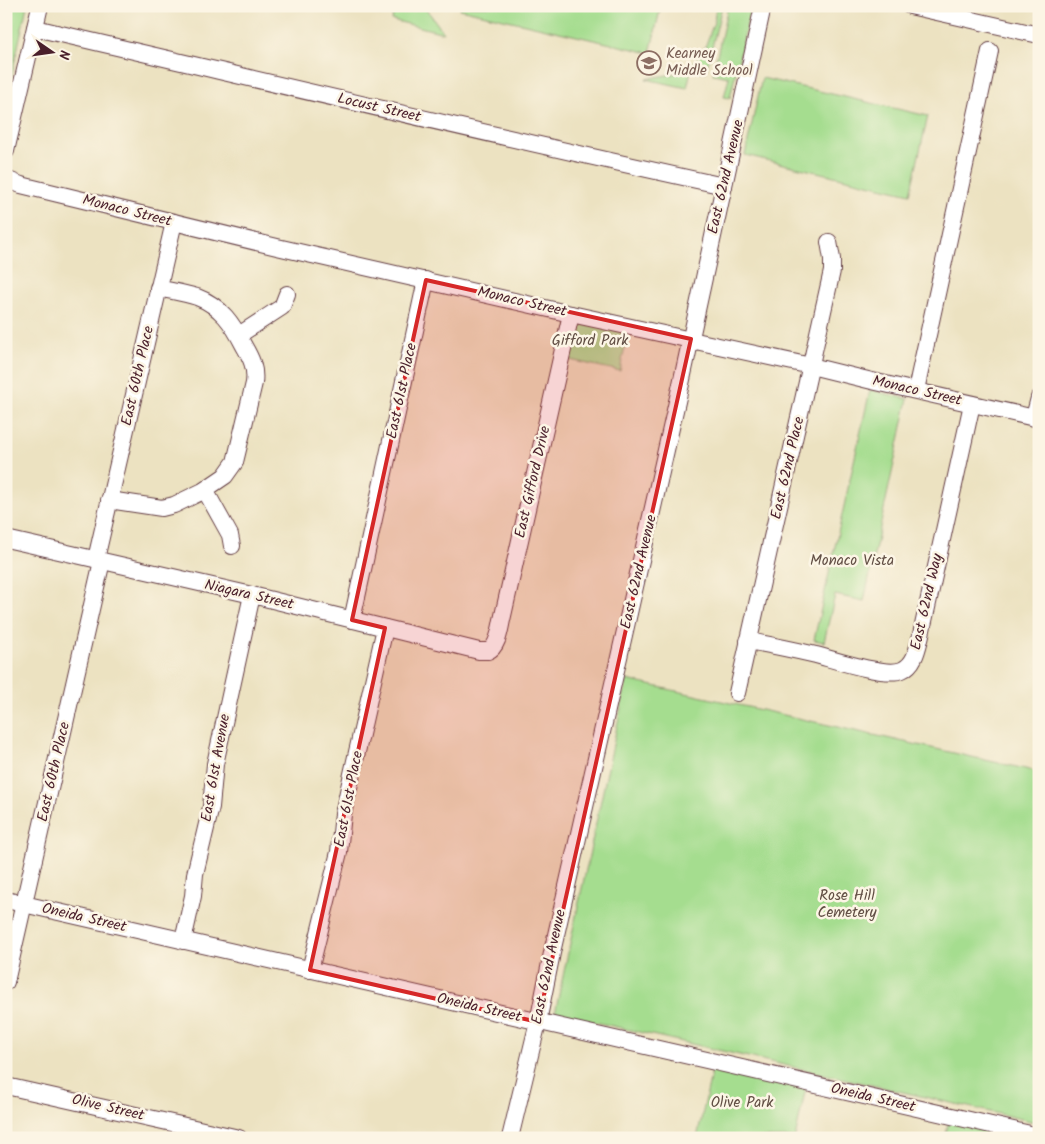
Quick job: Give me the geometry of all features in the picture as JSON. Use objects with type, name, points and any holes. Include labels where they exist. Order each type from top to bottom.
[{"type":"street","points":[[6,151],[40,6]]},
{"type":"street","name":"East 62nd Avenue","points":[[510,1138],[538,1022],[553,948],[691,339],[763,6]]},
{"type":"street","points":[[910,6],[1039,35]]},
{"type":"street","name":"Locust Street","points":[[35,28],[477,131],[724,186]]},
{"type":"street","points":[[916,390],[990,51]]},
{"type":"street","name":"Monaco Street","points":[[6,179],[21,185],[174,222],[571,314],[691,339],[1037,418]]},
{"type":"street","name":"East 60th Place","points":[[6,982],[99,560],[109,500],[174,222]]},
{"type":"street","name":"East 62nd Place","points":[[737,693],[832,272],[832,259],[828,242]]},
{"type":"street","name":"East 61st Place","points":[[352,620],[426,280]]},
{"type":"street","points":[[109,500],[162,508],[174,505],[205,490],[225,476],[235,462],[254,382],[255,373],[252,360],[235,328],[216,307],[197,297],[158,288]]},
{"type":"street","points":[[239,335],[282,307],[287,294]]},
{"type":"street","name":"East Gifford Drive","points":[[491,649],[497,640],[502,620],[571,314]]},
{"type":"street","points":[[1037,418],[1039,398]]},
{"type":"street","name":"East 62nd Way","points":[[748,641],[887,672],[901,671],[911,664],[920,638],[972,404]]},
{"type":"street","points":[[205,490],[230,535],[232,546]]},
{"type":"street","name":"Niagara Street","points":[[6,540],[252,595],[479,652],[491,649]]},
{"type":"street","name":"East 61st Avenue","points":[[183,941],[193,896],[195,874],[211,807],[215,764],[252,595]]},
{"type":"street","name":"East 61st Place","points":[[310,970],[339,852],[344,814],[385,628]]},
{"type":"street","name":"Oneida Street","points":[[6,900],[1039,1136]]},
{"type":"street","name":"Olive Street","points":[[6,1086],[239,1138]]},
{"type":"highlighted area","points":[[426,280],[691,339],[538,1022],[310,970],[385,628],[352,620]]},
{"type":"green space","points":[[6,6],[27,6],[6,101]]},
{"type":"green space","points":[[395,6],[424,6],[444,33],[392,20]]},
{"type":"green space","points":[[461,6],[661,6],[650,53],[460,9]]},
{"type":"green space","points":[[716,6],[722,6],[706,72],[691,70],[687,88],[646,79],[683,72],[703,53],[714,22]]},
{"type":"green space","points":[[728,6],[751,6],[730,98],[724,97],[729,77],[713,74]]},
{"type":"green space","points":[[762,78],[928,116],[910,194],[745,155]]},
{"type":"green space","name":"Gifford Park","points":[[571,314],[629,326],[620,371],[561,358]]},
{"type":"green space","name":"Monaco Vista","points":[[870,390],[908,399],[864,601],[835,595],[824,642],[814,640]]},
{"type":"green space","name":"Rose Hill Cemetery","points":[[627,680],[1039,772],[1039,1123],[555,1013]]},
{"type":"green space","name":"Olive Park","points":[[714,1062],[807,1083],[795,1138],[697,1138]]},
{"type":"green space","points":[[950,1116],[1039,1138],[945,1138]]},
{"type":"place","name":"Kearney Middle School","points":[[649,63]]}]
